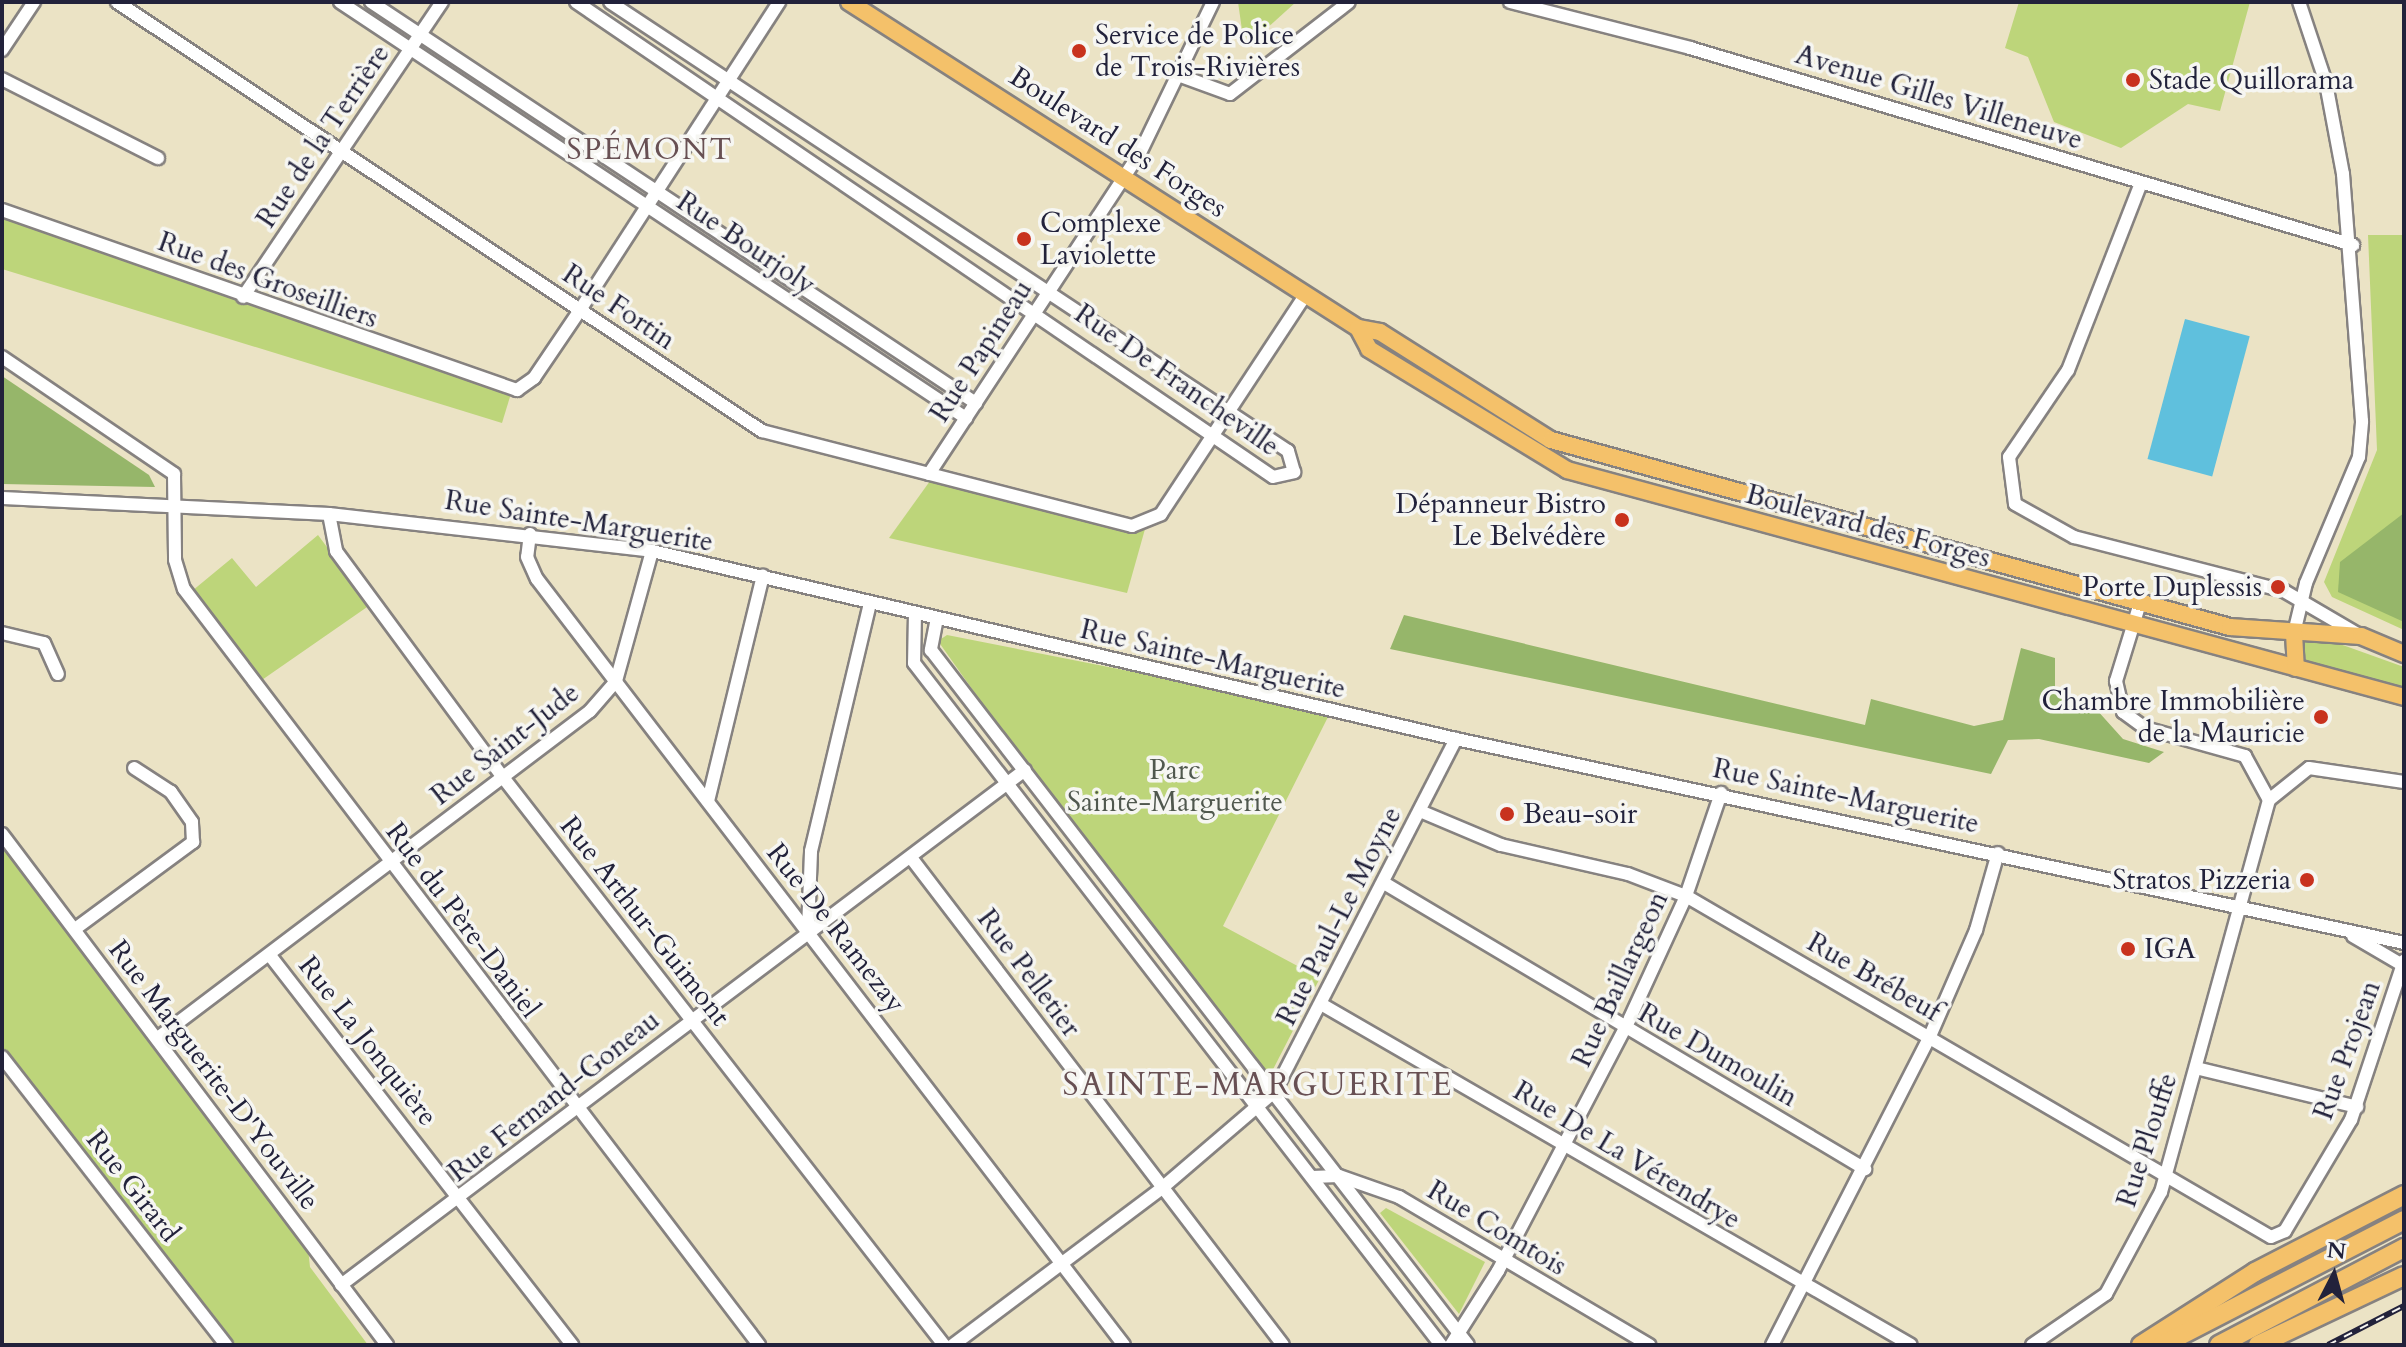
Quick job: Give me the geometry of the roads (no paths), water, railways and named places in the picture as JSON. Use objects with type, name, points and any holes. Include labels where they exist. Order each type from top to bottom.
[{"type":"highway","points":[[2141,1345],[2255,1272],[2404,1195]]},
{"type":"highway","points":[[2162,1345],[2404,1220]]},
{"type":"highway","points":[[2219,1345],[2404,1248]]},
{"type":"highway","points":[[2258,1345],[2404,1276]]},
{"type":"main road","name":"Boulevard des Forges","points":[[849,2],[1358,328],[1380,332],[1538,433],[1589,452],[2250,632],[2361,636],[2404,654]]},
{"type":"main road","name":"Boulevard des Forges","points":[[1358,328],[1369,349],[1483,425],[1582,475],[2404,697]]},
{"type":"main road","points":[[1582,475],[1589,452]]},
{"type":"main road","points":[[1785,530],[1792,507]]},
{"type":"main road","points":[[2294,633],[2296,668]]},
{"type":"street","points":[[2,50],[34,2]]},
{"type":"street","name":"Rue Fortin","points":[[117,2],[762,431],[1148,525],[1215,433]]},
{"type":"street","name":"Rue Bourjoly","points":[[340,2],[966,418]]},
{"type":"street","name":"Rue Bourjoly","points":[[371,2],[976,403]]},
{"type":"street","name":"Rue de la Terrière","points":[[243,297],[442,2]]},
{"type":"street","name":"Rue De Francheville","points":[[576,2],[1215,433],[1273,477],[1294,472],[1293,454],[610,2]]},
{"type":"street","points":[[580,310],[779,2]]},
{"type":"street","name":"Rue Papineau","points":[[929,474],[1125,176],[1181,76],[1213,2]]},
{"type":"street","points":[[1181,76],[1222,95],[1234,92],[1349,2]]},
{"type":"street","name":"Avenue Gilles Villeneuve","points":[[1510,2],[2353,245]]},
{"type":"street","points":[[2294,633],[2300,600],[2361,447],[2353,245],[2330,101],[2299,2]]},
{"type":"street","points":[[2,79],[158,158]]},
{"type":"street","points":[[2141,183],[2068,370],[2009,457],[2012,497],[2026,516],[2074,537],[2300,600],[2361,636]]},
{"type":"street","name":"Rue des Groseilliers","points":[[2,210],[501,389],[519,389],[580,310]]},
{"type":"street","points":[[1215,433],[1306,294]]},
{"type":"street","name":"Rue du Père-Daniel","points":[[2,357],[166,465],[178,484],[175,560],[184,589],[389,865],[759,1345]]},
{"type":"street","name":"Rue Sainte-Marguerite","points":[[2,498],[329,514],[530,534],[652,551],[1456,739],[1721,793],[2404,943]]},
{"type":"street","name":"Rue Arthur-Guimont","points":[[329,514],[336,551],[502,776],[944,1345]]},
{"type":"street","name":"Rue De Ramezay","points":[[530,534],[527,557],[537,579],[1124,1345]]},
{"type":"street","name":"Rue Saint-Jude","points":[[159,1037],[272,958],[502,776],[590,711],[616,681],[652,551]]},
{"type":"street","points":[[708,801],[763,576]]},
{"type":"street","points":[[808,930],[811,851],[870,603]]},
{"type":"street","points":[[2140,603],[2116,681],[2123,712],[2150,730],[2245,756],[2269,800],[2288,778],[2312,768],[2404,782]]},
{"type":"street","points":[[915,613],[914,663],[1009,782],[1441,1345]]},
{"type":"street","points":[[937,618],[931,650],[1150,927],[1339,1176],[1460,1342]]},
{"type":"street","points":[[2,633],[44,643],[58,674]]},
{"type":"street","name":"Rue Paul-Le Moyne","points":[[953,1345],[1162,1188],[1259,1109],[1275,1091],[1456,739]]},
{"type":"street","points":[[75,929],[193,842],[192,822],[171,792],[134,768]]},
{"type":"street","name":"Rue Fernand-Goneau","points":[[341,1285],[461,1198],[808,930],[912,859],[1025,770]]},
{"type":"street","name":"Rue Baillargeon","points":[[1460,1342],[1625,1029],[1686,896],[1721,793]]},
{"type":"street","name":"Rue Plouffe","points":[[2032,1345],[2110,1289],[2166,1177],[2269,800]]},
{"type":"street","name":"Rue Brébeuf","points":[[1420,811],[1501,845],[1628,874],[1686,896],[2262,1233],[2281,1236]]},
{"type":"street","name":"Rue Marguerite-D'Youville","points":[[2,834],[159,1037],[387,1345]]},
{"type":"street","points":[[1772,1345],[1865,1169],[1930,1036],[1976,930],[1998,853]]},
{"type":"street","name":"Rue Pelletier","points":[[912,859],[1283,1345]]},
{"type":"street","name":"Rue Dumoulin","points":[[1384,883],[1865,1169]]},
{"type":"street","points":[[1131,943],[1150,927]]},
{"type":"street","points":[[2340,929],[2404,964]]},
{"type":"street","name":"Rue La Jonquière","points":[[272,958],[572,1345]]},
{"type":"street","name":"Rue Projean","points":[[2281,1236],[2357,1107],[2404,964]]},
{"type":"street","name":"Rue De La Vérendrye","points":[[1321,1004],[1803,1287],[1911,1345]]},
{"type":"street","name":"Rue Girard","points":[[2,1057],[226,1345]]},
{"type":"street","points":[[2196,1068],[2357,1107]]},
{"type":"street","name":"Rue Comtois","points":[[1312,1177],[1339,1176],[1399,1197],[1649,1345]]},
{"type":"water","points":[[2185,319],[2250,336],[2212,476],[2147,459]]},
{"type":"railway","points":[[2328,1345],[2404,1306]]},
{"type":"place","name":"Service de Police de Trois-Rivières","points":[[1079,51]]},
{"type":"place","name":"Stade Quillorama","points":[[2133,80]]},
{"type":"place","name":"Complexe Laviolette","points":[[1024,239]]},
{"type":"place","name":"Dépanneur Bistro Le Belvédère","points":[[1622,520]]},
{"type":"place","name":"Porte Duplessis","points":[[2278,587]]},
{"type":"place","name":"Chambre Immobilière de la Mauricie","points":[[2321,717]]},
{"type":"place","name":"Beau-soir","points":[[1507,814]]},
{"type":"place","name":"Stratos Pizzeria","points":[[2307,880]]},
{"type":"place","name":"IGA","points":[[2128,949]]},
{"type":"district","name":"SPÉMONT","points":[[650,150]]},
{"type":"district","name":"SAINTE-MARGUERITE","points":[[1258,1085]]},
{"type":"park label","name":"Parc Sainte-Marguerite","points":[[1175,786]]}]
